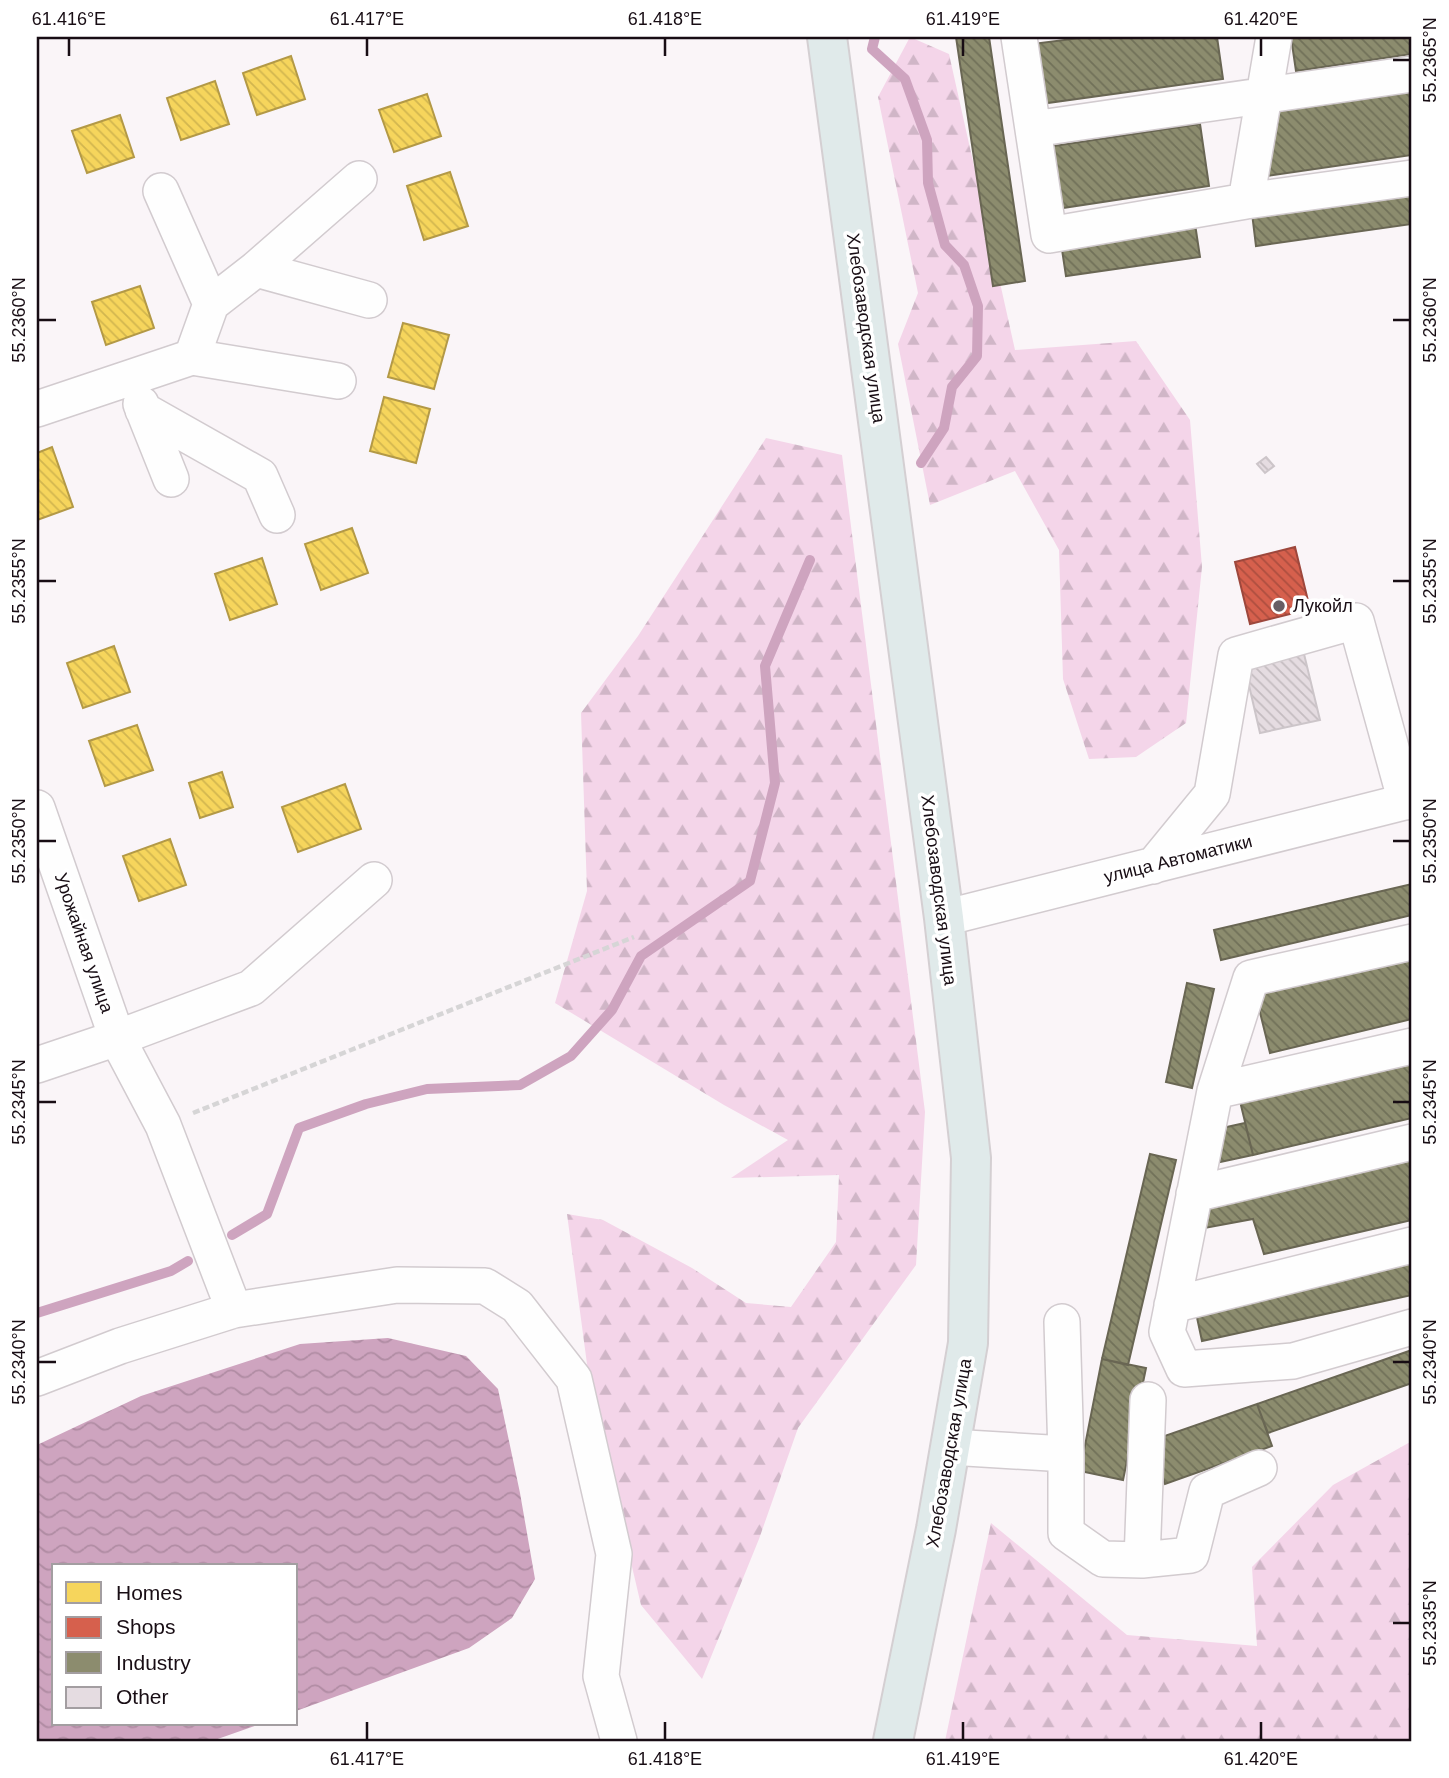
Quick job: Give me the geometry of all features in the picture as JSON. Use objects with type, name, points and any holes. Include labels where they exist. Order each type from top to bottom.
[{"type":"main road","name":"Хлебозаводская улица","points":[[827,37],[944,918],[971,1158],[968,1343],[936,1529],[893,1741]]},
{"type":"street","points":[[1020,37],[1049,235],[1246,201],[1412,178]]},
{"type":"street","points":[[1246,201],[1274,37]]},
{"type":"street","points":[[1033,129],[1412,74]]},
{"type":"street","points":[[192,357],[211,304],[256,269],[359,179]]},
{"type":"street","points":[[161,191],[211,304]]},
{"type":"street","points":[[256,269],[369,300]]},
{"type":"street","points":[[37,409],[192,357],[338,381]]},
{"type":"street","points":[[132,377],[171,479]]},
{"type":"street","points":[[143,410],[260,477],[277,515]]},
{"type":"street","points":[[1153,866],[1212,794],[1236,655],[1356,621],[1409,801]]},
{"type":"street","name":"улица Автоматики","points":[[944,918],[1409,801]]},
{"type":"street","name":"Урожайная улица","points":[[37,808],[117,1038],[163,1125],[234,1310]]},
{"type":"street","points":[[37,1065],[251,988],[374,880]]},
{"type":"street","points":[[1412,942],[1251,978],[1215,1091],[1167,1332],[1184,1369],[1293,1361],[1412,1326]]},
{"type":"street","points":[[1215,1091],[1412,1046]]},
{"type":"street","points":[[1194,1194],[1412,1142]]},
{"type":"street","points":[[1172,1305],[1412,1245]]},
{"type":"street","points":[[37,1378],[120,1346],[234,1310],[397,1285],[485,1286],[517,1306],[574,1379],[614,1554],[601,1676],[619,1741]]},
{"type":"street","points":[[1062,1322],[1066,1533],[1103,1559],[1142,1560],[1191,1555],[1207,1491],[1259,1468]]},
{"type":"street","points":[[1142,1560],[1148,1400]]},
{"type":"street","points":[[950,1447],[1066,1454]]},
{"type":"path","points":[[163,1125],[634,937]]},
{"type":"green space","points":[[910,37],[949,54],[1015,350],[1136,341],[1190,420],[1202,567],[1186,723],[1136,757],[1089,759],[1063,679],[1059,550],[1015,471],[930,505],[898,344],[918,293],[878,97]]},
{"type":"green space","points":[[766,438],[842,455],[925,1112],[916,1265],[798,1428],[759,1539],[702,1679],[641,1605],[587,1364],[567,1214],[603,1220],[692,1268],[746,1303],[791,1307],[836,1242],[839,1175],[731,1178],[788,1140],[724,1105],[555,1003],[587,891],[581,713],[638,636]]},
{"type":"green space","points":[[1412,1441],[1412,1741],[945,1741],[991,1523],[1127,1635],[1257,1646],[1252,1567],[1333,1485]]},
{"type":"water","points":[[388,1338],[466,1356],[498,1389],[535,1579],[512,1618],[469,1648],[298,1710],[298,1564],[52,1564],[52,1726],[254,1726],[212,1741],[37,1741],[37,1445],[141,1396],[300,1344]]},
{"type":"building: Homes","points":[[291,56],[305,99],[257,115],[243,73]]},
{"type":"building: Homes","points":[[215,81],[229,124],[181,140],[167,98]]},
{"type":"building: Homes","points":[[427,94],[441,136],[394,152],[379,110]]},
{"type":"building: Homes","points":[[120,115],[134,157],[87,173],[72,131]]},
{"type":"building: Homes","points":[[450,172],[468,226],[424,240],[407,186]]},
{"type":"building: Homes","points":[[140,286],[154,328],[106,345],[92,302]]},
{"type":"building: Homes","points":[[403,323],[449,335],[434,389],[388,377]]},
{"type":"building: Homes","points":[[384,397],[430,409],[416,463],[370,451]]},
{"type":"building: Homes","points":[[52,447],[73,507],[37,520],[37,453]]},
{"type":"building: Homes","points":[[352,528],[368,573],[321,590],[305,544]]},
{"type":"building: Homes","points":[[262,558],[277,604],[230,620],[215,574]]},
{"type":"building: Homes","points":[[114,646],[130,692],[83,708],[67,663]]},
{"type":"building: Homes","points":[[137,725],[153,770],[105,786],[89,741]]},
{"type":"building: Homes","points":[[222,772],[233,807],[200,818],[189,783]]},
{"type":"building: Homes","points":[[345,784],[361,829],[298,852],[282,807]]},
{"type":"building: Homes","points":[[170,839],[186,885],[139,901],[123,856]]},
{"type":"building: Shops","points":[[1295,547],[1310,609],[1250,624],[1235,562]]},
{"type":"building: Industry","points":[[956,37],[989,37],[1025,281],[993,286]]},
{"type":"building: Industry","points":[[1088,37],[1217,37],[1223,79],[1040,104],[1032,44]]},
{"type":"building: Industry","points":[[1291,37],[1412,37],[1412,54],[1296,71]]},
{"type":"building: Industry","points":[[1412,92],[1412,155],[1266,176],[1257,114]]},
{"type":"building: Industry","points":[[1200,124],[1209,186],[1056,209],[1047,147]]},
{"type":"building: Industry","points":[[1412,191],[1412,224],[1256,246],[1252,213]]},
{"type":"building: Industry","points":[[1195,224],[1200,257],[1066,276],[1061,243]]},
{"type":"building: Industry","points":[[1412,884],[1412,915],[1221,960],[1214,930]]},
{"type":"building: Industry","points":[[1412,955],[1412,1019],[1270,1053],[1255,992]]},
{"type":"building: Industry","points":[[1187,983],[1214,989],[1192,1088],[1166,1082]]},
{"type":"building: Industry","points":[[1412,1056],[1412,1118],[1253,1155],[1239,1097]]},
{"type":"building: Industry","points":[[1245,1123],[1253,1155],[1220,1162],[1213,1130]]},
{"type":"building: Industry","points":[[1412,1152],[1412,1220],[1264,1254],[1253,1219],[1199,1229],[1210,1195]]},
{"type":"building: Industry","points":[[1150,1154],[1176,1160],[1128,1365],[1102,1359]]},
{"type":"building: Industry","points":[[1412,1261],[1412,1295],[1202,1341],[1195,1308]]},
{"type":"building: Industry","points":[[1412,1350],[1412,1383],[1268,1433],[1257,1404]]},
{"type":"building: Industry","points":[[1102,1359],[1146,1368],[1123,1480],[1080,1471]]},
{"type":"building: Industry","points":[[1257,1404],[1272,1446],[1165,1484],[1150,1441]]},
{"type":"building: Other","points":[[1266,457],[1274,466],[1265,473],[1257,464]]},
{"type":"building: Other","points":[[1304,654],[1320,720],[1260,733],[1245,668]]},
{"type":"waterway","points":[[875,37],[872,49],[905,79],[927,140],[928,183],[945,245],[964,265],[978,306],[977,356],[952,387],[944,428],[921,463]]},
{"type":"waterway","points":[[232,1235],[267,1214],[299,1128],[366,1104],[427,1089],[520,1085],[571,1056],[612,1010],[641,956],[750,881],[775,783],[765,666],[810,560]]},
{"type":"waterway","points":[[37,1313],[171,1271],[188,1261]]},
{"type":"place","name":"Лукойл","points":[[1279,606]]}]
